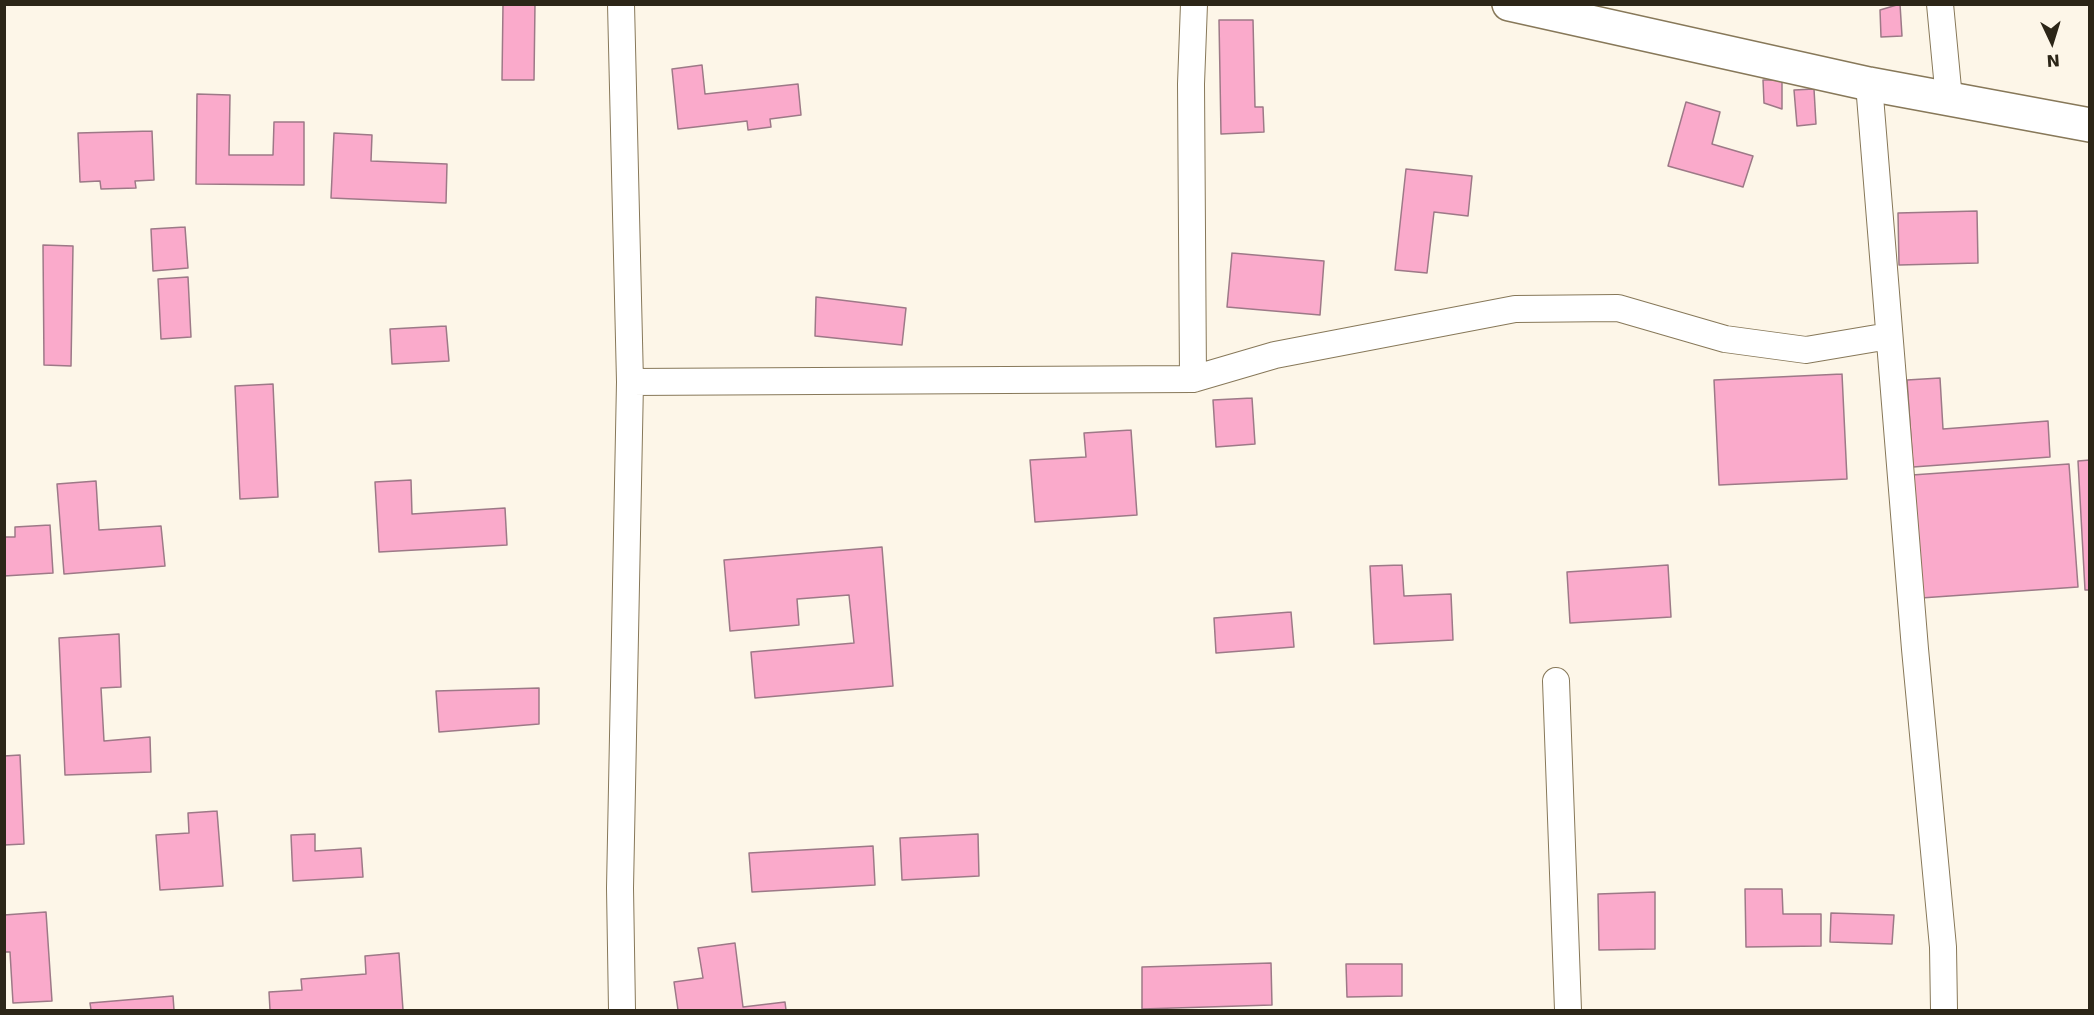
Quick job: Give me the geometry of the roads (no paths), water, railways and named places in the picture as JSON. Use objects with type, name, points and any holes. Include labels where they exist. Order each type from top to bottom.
[{"type":"street","points":[[621,4],[630,382],[620,888],[622,1011]]},
{"type":"street","points":[[1193,379],[1191,84],[1194,4]]},
{"type":"street","points":[[1940,4],[1949,99]]},
{"type":"street","points":[[1523,6],[1869,84],[2090,125]]},
{"type":"street","points":[[1869,84],[1943,947],[1944,1011]]},
{"type":"street","points":[[630,382],[1193,379],[1275,356],[1515,309],[1618,308],[1725,339],[1806,350],[1889,336]]},
{"type":"street","points":[[1556,681],[1568,1011]]}]
